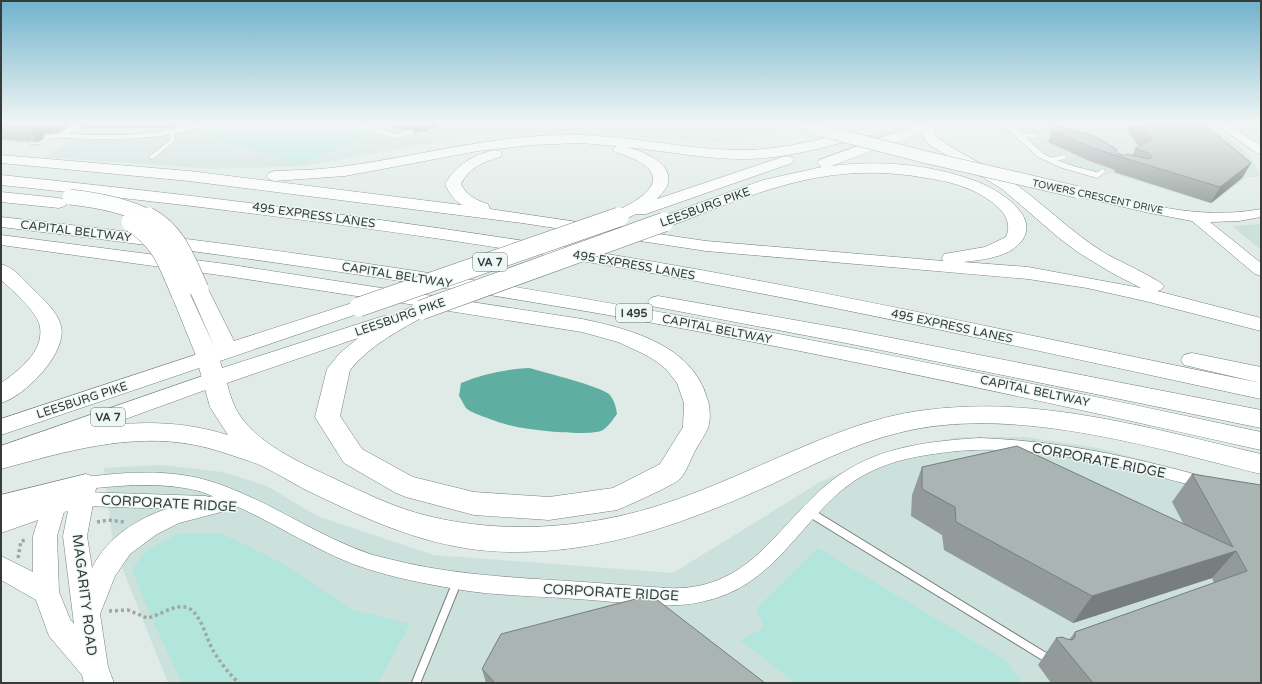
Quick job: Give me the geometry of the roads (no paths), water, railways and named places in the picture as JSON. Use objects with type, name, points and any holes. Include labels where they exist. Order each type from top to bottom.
[{"type":"highway","name":"LEESBURG PIKE","points":[[189,176],[251,178],[319,174],[430,156]]},
{"type":"highway","points":[[488,156],[470,164],[458,174],[453,184],[457,194],[465,201],[522,218]]},
{"type":"highway","points":[[621,216],[653,195],[659,187],[662,179],[660,171],[655,166],[639,156]]},
{"type":"highway","name":"LEESBURG PIKE","points":[[216,363],[359,307],[798,156]]},
{"type":"highway","name":"LEESBURG PIKE","points":[[216,363],[421,310],[845,156]]},
{"type":"highway","points":[[957,156],[1013,189],[1076,242],[1112,266],[1151,284],[1261,324]]},
{"type":"highway","points":[[1,159],[189,176],[522,218],[706,246],[996,270],[1066,278],[1147,294],[1261,324]]},
{"type":"highway","points":[[756,188],[808,174],[841,169],[886,169],[920,172],[960,181],[982,190],[1001,201],[1012,212],[1018,223],[1017,233],[1011,241],[995,249],[969,256],[932,260],[864,260]]},
{"type":"highway","points":[[1,171],[117,181],[461,223],[755,272],[1261,374]]},
{"type":"highway","name":"495 EXPRESS LANES","points":[[1,180],[205,201],[320,215],[495,241],[620,262],[852,305],[1261,390]]},
{"type":"highway","points":[[1,190],[64,200],[78,206],[112,213],[145,230],[190,291],[216,363],[227,417],[248,442],[270,458],[296,473],[392,517],[430,529],[461,535],[498,538],[572,536],[622,528],[653,520],[707,499],[859,435],[926,418],[1009,416],[1044,419],[1136,436],[1261,464]]},
{"type":"highway","points":[[1,197],[64,200]]},
{"type":"highway","name":"I 495","points":[[1,210],[261,241],[449,268],[641,299],[859,338],[1261,419]]},
{"type":"highway","name":"CAPITAL BELTWAY","points":[[1,222],[293,258],[616,310],[964,376],[1261,441]]},
{"type":"highway","points":[[1,240],[338,286],[573,324],[620,336],[638,343],[666,358],[680,369],[694,390],[698,412],[696,432],[687,452],[672,472],[646,488],[623,497],[561,508],[521,510],[482,506],[430,494],[395,481],[362,464],[341,446],[329,428],[326,414],[327,397],[340,368],[352,355],[364,344],[421,310]]},
{"type":"highway","points":[[1,270],[15,282],[47,318],[51,325],[52,333],[47,350],[35,365],[22,379],[1,395]]},
{"type":"highway","points":[[1,459],[44,448],[111,435],[145,433],[174,433],[193,435],[270,458]]},
{"type":"main road","name":"LEESBURG PIKE","points":[[1,426],[216,363]]},
{"type":"main road","name":"LEESBURG PIKE","points":[[1,455],[216,363]]},
{"type":"street","name":"TOWERS CRESCENT DRIVE","points":[[921,156],[1077,192],[1195,216],[1237,217],[1261,213]]},
{"type":"street","points":[[1042,156],[1050,160],[1100,173]]},
{"type":"street","points":[[1195,216],[1261,271]]},
{"type":"street","name":"CORPORATE RIDGE","points":[[84,491],[127,478],[173,480],[204,486],[256,507],[328,545],[374,563],[458,581],[655,600],[708,593],[735,582],[759,566],[780,547],[809,512],[841,482],[865,467],[900,454],[922,449],[987,443],[1028,446],[1108,459],[1219,487]]},
{"type":"street","points":[[1,504],[58,497],[84,491]]},
{"type":"street","name":"CORPORATE RIDGE","points":[[84,491],[182,502],[256,507]]},
{"type":"street","name":"MAGARITY ROAD","points":[[84,491],[75,536],[96,675]]},
{"type":"street","points":[[1,523],[58,497]]},
{"type":"street","name":"MAGARITY ROAD","points":[[58,497],[45,536],[46,592],[59,627],[96,675]]},
{"type":"street","points":[[87,612],[104,570],[121,547],[148,527],[174,515],[217,504]]},
{"type":"street","points":[[9,563],[46,592]]},
{"type":"lane","points":[[1050,160],[1064,157]]},
{"type":"lane","points":[[809,512],[1050,661]]},
{"type":"lane","points":[[416,683],[458,581]]}]
